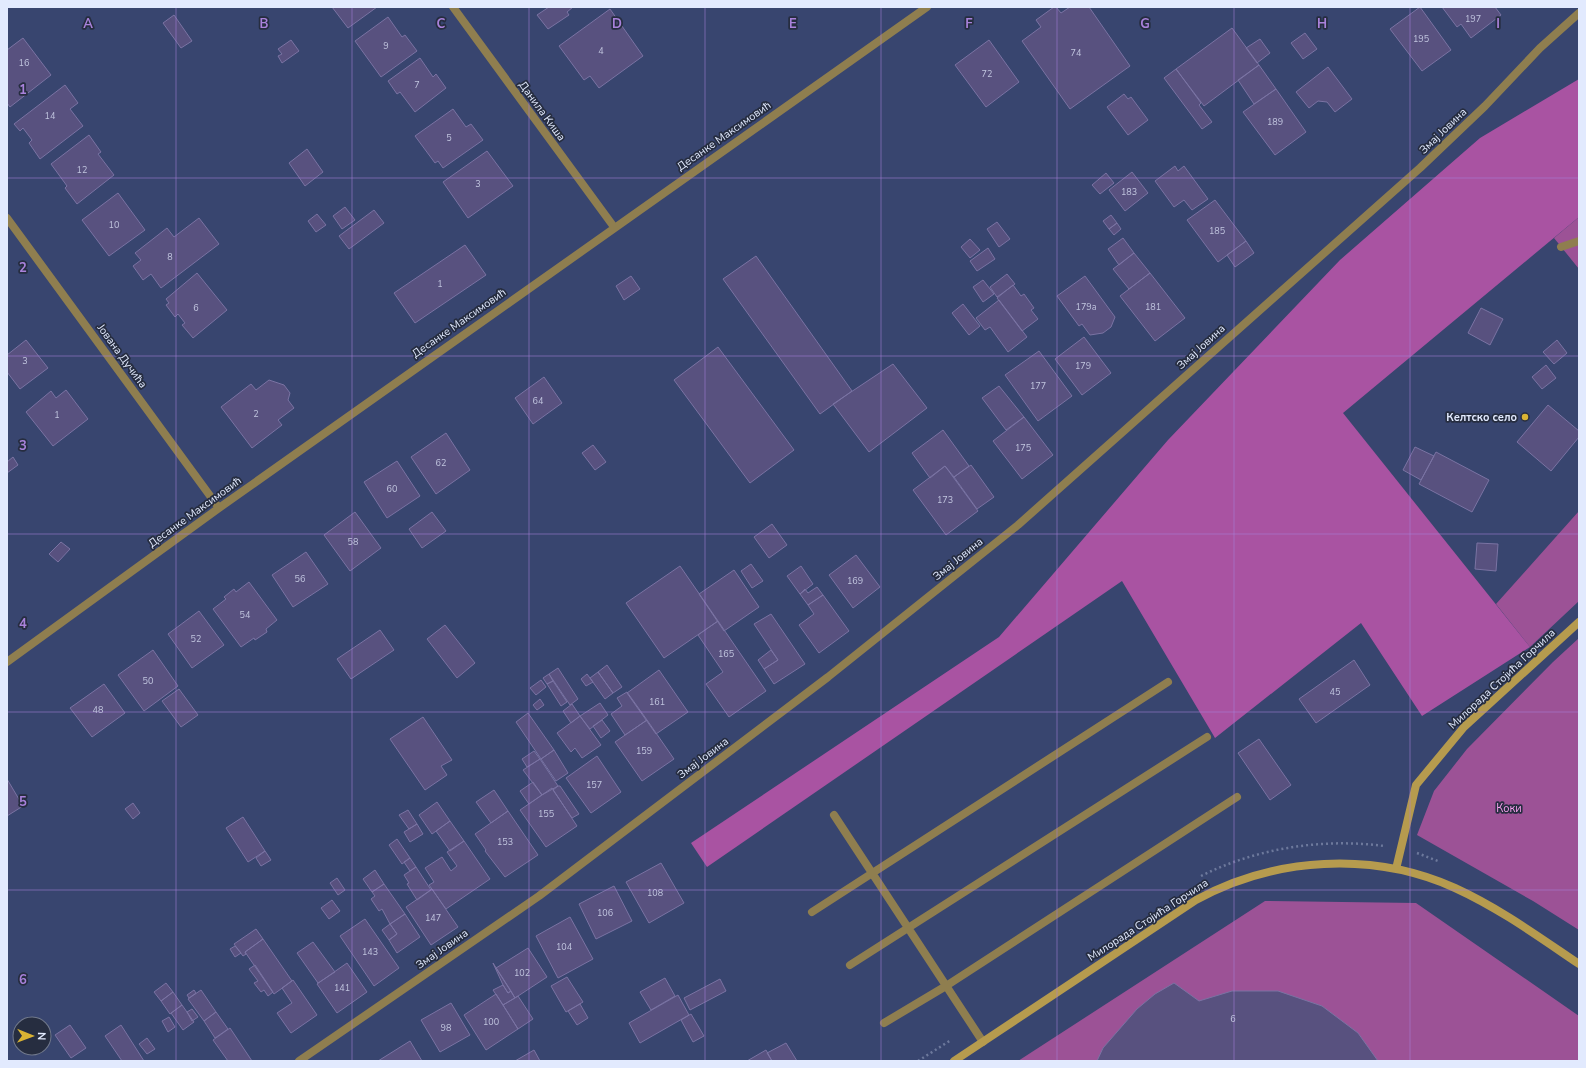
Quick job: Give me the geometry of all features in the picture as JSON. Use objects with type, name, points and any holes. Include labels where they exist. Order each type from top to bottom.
[{"type":"street","name":"Данила Киша","points":[[454,7],[614,227]]},
{"type":"street","name":"Десанке Максимовић","points":[[7,662],[219,508],[614,227],[927,7]]},
{"type":"street","name":"Змај Јовина","points":[[299,1061],[539,896],[828,677],[1018,525],[1420,168],[1485,106],[1540,48],[1579,13]]},
{"type":"street","name":"Јована Дучића","points":[[7,218],[219,508]]},
{"type":"street","points":[[1561,246],[1579,241]]},
{"type":"street","name":"Милорада Стојића Горчила","points":[[954,1061],[1196,900],[1217,888],[1278,869],[1308,865],[1341,863],[1396,869],[1416,785],[1464,727],[1579,622]]},
{"type":"street","points":[[812,912],[1168,682]]},
{"type":"street","points":[[850,965],[1208,737]]},
{"type":"street","points":[[884,1023],[946,986],[1237,797]]},
{"type":"street","points":[[834,815],[983,1042]]},
{"type":"street","points":[[1396,869],[1430,878],[1486,904],[1579,964]]},
{"type":"path","points":[[1197,878],[1226,864],[1274,850],[1341,844],[1401,848],[1439,861]]},
{"type":"path","points":[[918,1061],[972,1026]]},
{"type":"green space","points":[[1579,217],[1579,269],[1554,238]]},
{"type":"green space","points":[[1579,511],[1579,601],[1530,647],[1496,604]]},
{"type":"green space","name":"Коки","points":[[1579,638],[1579,930],[1533,901],[1417,835],[1434,791],[1467,749],[1553,662]]},
{"type":"green space","points":[[1265,901],[1416,903],[1579,1016],[1579,1061],[1018,1061]]},
{"type":"shaded area","points":[[1579,79],[1579,217],[1343,413],[1530,647],[1422,716],[1361,623],[1215,738],[1122,581],[707,867],[691,843],[999,637],[1168,440],[1340,260],[1480,138]]},
{"type":"building","points":[[332,7],[377,7],[348,28]]},
{"type":"building","points":[[549,7],[573,7],[567,12],[569,15],[548,29],[537,15]]},
{"type":"building","points":[[1056,7],[1061,13],[1070,7],[1089,7],[1130,66],[1070,109],[1022,41],[1041,27],[1036,20]]},
{"type":"building","points":[[1420,7],[1451,50],[1422,71],[1390,29]]},
{"type":"building","points":[[1442,7],[1495,7],[1501,15],[1471,38],[1461,24],[1457,27]]},
{"type":"building","points":[[610,9],[643,56],[599,88],[590,76],[584,80],[559,46]]},
{"type":"building","points":[[174,15],[192,41],[181,48],[163,23]]},
{"type":"building","points":[[388,17],[402,37],[405,35],[417,51],[381,77],[355,41]]},
{"type":"building","points":[[1232,28],[1259,65],[1204,106],[1176,69]]},
{"type":"building","points":[[1305,33],[1317,49],[1303,59],[1291,43]]},
{"type":"building","points":[[23,38],[51,75],[10,107],[7,103],[7,50]]},
{"type":"building","points":[[1260,39],[1270,53],[1257,63],[1246,48]]},
{"type":"building","points":[[291,40],[299,51],[282,63],[278,56],[282,54],[278,49]]},
{"type":"building","points":[[989,40],[1019,82],[986,107],[955,65]]},
{"type":"building","points":[[420,58],[433,77],[436,74],[446,88],[415,112],[400,92],[397,94],[388,81]]},
{"type":"building","points":[[1259,65],[1276,89],[1254,104],[1238,80]]},
{"type":"building","points":[[1328,67],[1352,99],[1335,112],[1327,102],[1318,101],[1309,108],[1296,92]]},
{"type":"building","points":[[1176,69],[1201,103],[1199,105],[1212,122],[1202,129],[1164,78]]},
{"type":"building","points":[[65,85],[78,103],[70,109],[83,126],[40,159],[29,143],[32,140],[23,128],[20,131],[14,124]]},
{"type":"building","points":[[1276,89],[1306,132],[1275,155],[1243,112]]},
{"type":"building","points":[[1124,94],[1128,99],[1131,97],[1148,120],[1128,135],[1107,107]]},
{"type":"building","points":[[453,109],[466,127],[471,124],[483,140],[443,168],[438,161],[435,163],[415,136]]},
{"type":"building","points":[[89,135],[101,152],[98,154],[114,175],[77,204],[65,188],[67,186],[51,164]]},
{"type":"building","points":[[307,149],[323,172],[305,186],[289,163]]},
{"type":"building","points":[[487,151],[513,186],[468,218],[443,182]]},
{"type":"building","points":[[1175,166],[1178,171],[1184,166],[1208,199],[1192,210],[1184,200],[1174,207],[1155,181]]},
{"type":"building","points":[[1132,172],[1148,193],[1125,211],[1109,190]]},
{"type":"building","points":[[1106,173],[1114,183],[1100,194],[1092,185]]},
{"type":"building","points":[[118,193],[145,230],[109,256],[82,220]]},
{"type":"building","points":[[1215,200],[1246,241],[1218,262],[1187,220]]},
{"type":"building","points":[[345,207],[355,220],[342,229],[333,216]]},
{"type":"building","points":[[374,210],[384,223],[349,249],[339,236]]},
{"type":"building","points":[[317,214],[326,225],[316,232],[308,221]]},
{"type":"building","points":[[1111,215],[1117,223],[1109,229],[1103,221]]},
{"type":"building","points":[[199,218],[219,244],[161,288],[151,274],[143,280],[133,266],[141,260],[135,253],[167,228],[174,237]]},
{"type":"building","points":[[997,222],[1010,239],[999,247],[987,229]]},
{"type":"building","points":[[1117,223],[1121,229],[1114,235],[1109,229]]},
{"type":"building","points":[[1123,238],[1134,253],[1119,265],[1108,249]]},
{"type":"building","points":[[970,239],[980,250],[970,258],[961,247]]},
{"type":"building","points":[[1246,241],[1254,253],[1235,267],[1227,255]]},
{"type":"building","points":[[465,245],[486,275],[415,323],[394,293]]},
{"type":"building","points":[[988,248],[995,259],[977,271],[970,261]]},
{"type":"building","points":[[1134,253],[1150,273],[1129,289],[1113,269]]},
{"type":"building","points":[[756,256],[852,391],[820,414],[723,279]]},
{"type":"building","points":[[197,273],[227,310],[193,338],[182,325],[185,323],[178,314],[175,317],[166,305],[169,303],[166,299]]},
{"type":"building","points":[[1150,273],[1185,318],[1155,341],[1120,296]]},
{"type":"building","points":[[1007,274],[1015,284],[997,297],[990,287]]},
{"type":"building","points":[[631,276],[640,289],[624,300],[616,286]]},
{"type":"building","points":[[1085,276],[1115,317],[1111,327],[1103,333],[1090,335],[1082,324],[1079,326],[1057,296]]},
{"type":"building","points":[[983,280],[994,294],[983,302],[973,287]]},
{"type":"building","points":[[1013,285],[1021,296],[1024,294],[1034,308],[1031,310],[1038,319],[1022,331],[997,298]]},
{"type":"building","points":[[999,300],[1027,337],[1008,352],[990,327],[985,330],[976,318]]},
{"type":"building","points":[[963,304],[980,326],[969,335],[952,313]]},
{"type":"building","points":[[1481,308],[1503,319],[1490,345],[1468,333]]},
{"type":"building","points":[[1084,337],[1111,373],[1082,395],[1055,359]]},
{"type":"building","points":[[26,340],[48,368],[20,389],[7,372],[7,355]]},
{"type":"building","points":[[1557,340],[1567,353],[1554,364],[1543,352]]},
{"type":"building","points":[[718,347],[794,450],[750,483],[674,380]]},
{"type":"building","points":[[1039,351],[1072,396],[1038,421],[1005,375]]},
{"type":"building","points":[[893,364],[927,408],[869,452],[833,404]]},
{"type":"building","points":[[1546,365],[1556,378],[1542,389],[1532,377]]},
{"type":"building","points":[[544,377],[562,403],[533,424],[515,398]]},
{"type":"building","points":[[269,380],[284,385],[290,393],[288,400],[294,408],[278,420],[282,425],[252,448],[221,407],[251,384],[256,390]]},
{"type":"building","points":[[999,386],[1024,417],[1006,430],[982,398]]},
{"type":"building","points":[[66,390],[88,419],[53,446],[26,412],[51,391],[56,398]]},
{"type":"building","points":[[1548,405],[1579,431],[1579,437],[1551,471],[1517,442]]},
{"type":"building","points":[[1024,417],[1053,455],[1022,479],[993,441]]},
{"type":"building","points":[[943,430],[969,466],[954,477],[945,466],[930,478],[912,453]]},
{"type":"building","points":[[446,433],[470,470],[436,494],[411,457]]},
{"type":"building","points":[[593,445],[606,462],[595,470],[582,453]]},
{"type":"building","points":[[1415,447],[1434,456],[1421,480],[1403,470]]},
{"type":"building","points":[[1436,452],[1489,480],[1472,512],[1419,484]]},
{"type":"building","points":[[13,457],[18,465],[7,473],[7,462]]},
{"type":"building","points":[[397,461],[420,496],[387,518],[364,482]]},
{"type":"building","points":[[971,465],[994,497],[977,509],[954,477]]},
{"type":"building","points":[[945,466],[978,511],[946,535],[913,490]]},
{"type":"building","points":[[355,512],[381,548],[350,571],[324,535]]},
{"type":"building","points":[[432,512],[446,531],[422,548],[409,529]]},
{"type":"building","points":[[772,524],[787,545],[769,558],[754,537]]},
{"type":"building","points":[[61,542],[70,549],[58,562],[49,554]]},
{"type":"building","points":[[1477,543],[1498,544],[1496,571],[1475,569]]},
{"type":"building","points":[[306,552],[328,584],[293,607],[272,575]]},
{"type":"building","points":[[856,555],[880,587],[853,608],[829,575]]},
{"type":"building","points":[[751,564],[763,581],[752,588],[741,571]]},
{"type":"building","points":[[680,566],[718,621],[664,658],[626,603]]},
{"type":"building","points":[[801,566],[813,584],[800,594],[787,576]]},
{"type":"building","points":[[734,570],[759,607],[724,631],[699,594]]},
{"type":"building","points":[[249,582],[277,620],[266,629],[267,632],[255,640],[254,638],[241,647],[213,609],[226,599],[224,597],[234,589],[236,592]]},
{"type":"building","points":[[817,587],[823,595],[808,605],[800,594],[805,589],[808,593]]},
{"type":"building","points":[[823,595],[849,631],[819,653],[799,625],[814,614],[808,605]]},
{"type":"building","points":[[199,611],[224,645],[192,668],[168,634]]},
{"type":"building","points":[[771,614],[805,664],[774,684],[764,669],[778,660],[754,624]]},
{"type":"building","points":[[718,621],[766,691],[729,717],[706,684],[723,672],[698,635]]},
{"type":"building","points":[[445,625],[475,663],[457,678],[427,639]]},
{"type":"building","points":[[380,630],[394,650],[351,679],[337,659]]},
{"type":"building","points":[[153,650],[178,686],[144,711],[118,675]]},
{"type":"building","points":[[771,650],[778,660],[764,669],[758,660]]},
{"type":"building","points":[[1354,660],[1370,685],[1316,723],[1299,699]]},
{"type":"building","points":[[607,665],[622,687],[613,693],[598,672]]},
{"type":"building","points":[[558,668],[578,699],[570,705],[549,674]]},
{"type":"building","points":[[659,670],[688,712],[656,734],[627,693]]},
{"type":"building","points":[[598,672],[613,693],[605,699],[590,678]]},
{"type":"building","points":[[549,674],[553,681],[547,684],[543,678]]},
{"type":"building","points":[[587,674],[593,682],[586,686],[581,679]]},
{"type":"building","points":[[541,680],[546,687],[536,695],[530,688]]},
{"type":"building","points":[[553,681],[567,702],[561,706],[547,684]]},
{"type":"building","points":[[104,684],[125,713],[92,737],[70,708]]},
{"type":"building","points":[[179,689],[198,715],[181,727],[162,701]]},
{"type":"building","points":[[627,692],[647,720],[625,735],[611,714],[622,706],[617,698]]},
{"type":"building","points":[[540,699],[544,705],[537,710],[533,705]]},
{"type":"building","points":[[600,703],[608,715],[590,729],[580,716]]},
{"type":"building","points":[[572,704],[580,716],[571,723],[563,711]]},
{"type":"building","points":[[528,713],[554,750],[541,759],[516,722]]},
{"type":"building","points":[[580,716],[601,745],[582,758],[575,748],[571,752],[557,733]]},
{"type":"building","points":[[423,717],[452,760],[441,766],[447,775],[425,790],[390,739]]},
{"type":"building","points":[[602,720],[610,731],[601,738],[593,726]]},
{"type":"building","points":[[647,720],[674,759],[642,781],[615,742]]},
{"type":"building","points":[[1259,739],[1291,785],[1270,800],[1238,753]]},
{"type":"building","points":[[554,750],[568,773],[556,781],[541,759]]},
{"type":"building","points":[[534,751],[540,759],[527,767],[522,759]]},
{"type":"building","points":[[597,756],[621,792],[591,813],[566,778]]},
{"type":"building","points":[[540,759],[558,786],[542,795],[523,770]]},
{"type":"building","points":[[7,779],[23,806],[7,816]]},
{"type":"building","points":[[533,782],[542,795],[529,804],[520,791]]},
{"type":"building","points":[[560,786],[579,814],[572,818],[553,790]]},
{"type":"building","points":[[552,788],[577,826],[546,847],[520,810]]},
{"type":"building","points":[[494,790],[508,811],[491,823],[476,802]]},
{"type":"building","points":[[437,802],[450,821],[432,834],[419,815]]},
{"type":"building","points":[[133,803],[140,813],[133,819],[125,809]]},
{"type":"building","points":[[408,810],[417,824],[409,829],[399,815]]},
{"type":"building","points":[[508,811],[538,855],[505,877],[485,851],[486,850],[475,834]]},
{"type":"building","points":[[243,817],[265,851],[248,862],[226,828]]},
{"type":"building","points":[[450,821],[464,841],[450,851],[436,831]]},
{"type":"building","points":[[417,824],[423,834],[410,842],[404,832]]},
{"type":"building","points":[[397,839],[410,858],[402,864],[389,845]]},
{"type":"building","points":[[464,841],[490,879],[446,909],[429,885],[434,882],[425,868],[442,857],[451,871],[457,866],[447,852]]},
{"type":"building","points":[[265,851],[271,860],[261,866],[256,858]]},
{"type":"building","points":[[410,858],[416,867],[410,871],[404,862]]},
{"type":"building","points":[[661,863],[684,903],[649,923],[626,882]]},
{"type":"building","points":[[416,867],[431,890],[417,900],[407,884],[409,883],[404,875]]},
{"type":"building","points":[[375,870],[384,884],[372,892],[363,879]]},
{"type":"building","points":[[337,878],[345,890],[338,895],[330,883]]},
{"type":"building","points":[[384,884],[405,914],[390,924],[382,909],[379,911],[371,899],[375,896],[372,892]]},
{"type":"building","points":[[614,886],[632,921],[596,939],[579,904]]},
{"type":"building","points":[[432,889],[458,927],[431,945],[406,907]]},
{"type":"building","points":[[332,900],[340,911],[329,919],[321,908]]},
{"type":"building","points":[[405,914],[420,937],[397,953],[389,940],[397,934],[390,924]]},
{"type":"building","points":[[570,917],[593,959],[558,978],[536,936]]},
{"type":"building","points":[[365,919],[399,968],[374,986],[340,936]]},
{"type":"building","points":[[390,924],[397,934],[389,940],[382,930]]},
{"type":"building","points":[[256,929],[263,939],[245,952],[246,954],[243,956],[234,944]]},
{"type":"building","points":[[263,939],[292,981],[274,994],[245,952]]},
{"type":"building","points":[[313,942],[335,972],[318,983],[297,953]]},
{"type":"building","points":[[235,946],[241,953],[235,957],[230,949]]},
{"type":"building","points":[[528,948],[547,977],[515,998],[496,968]]},
{"type":"building","points":[[347,963],[367,992],[337,1013],[317,984]]},
{"type":"building","points":[[493,963],[511,991],[508,993],[503,985]]},
{"type":"building","points":[[255,965],[273,992],[268,996],[264,990],[261,992],[254,983],[258,981],[249,969]]},
{"type":"building","points":[[567,977],[583,1002],[566,1012],[551,986]]},
{"type":"building","points":[[665,978],[675,996],[651,1010],[640,992]]},
{"type":"building","points":[[720,979],[726,991],[690,1010],[684,998]]},
{"type":"building","points":[[293,980],[317,1015],[291,1033],[277,1013],[292,1003],[282,988]]},
{"type":"building","points":[[166,983],[173,992],[161,1001],[154,992]]},
{"type":"building","points":[[1174,983],[1199,1001],[1232,991],[1278,991],[1322,1006],[1358,1033],[1378,1061],[1097,1061],[1103,1048],[1137,1009],[1155,994]]},
{"type":"building","points":[[503,985],[508,993],[511,991],[515,998],[503,1005],[493,990]]},
{"type":"building","points":[[194,990],[196,993],[189,998],[187,995]]},
{"type":"building","points":[[201,990],[216,1012],[204,1021],[188,999]]},
{"type":"building","points":[[173,992],[182,1005],[170,1014],[161,1001]]},
{"type":"building","points":[[496,994],[518,1029],[486,1050],[464,1015]]},
{"type":"building","points":[[678,995],[689,1015],[640,1043],[629,1023]]},
{"type":"building","points":[[518,996],[533,1019],[518,1029],[503,1005]]},
{"type":"building","points":[[451,1003],[470,1035],[440,1052],[421,1020]]},
{"type":"building","points":[[580,1004],[588,1018],[577,1025],[568,1011]]},
{"type":"building","points":[[182,1005],[194,1022],[183,1030],[171,1013]]},
{"type":"building","points":[[192,1009],[198,1017],[192,1021],[187,1012]]},
{"type":"building","points":[[216,1012],[228,1029],[215,1038],[204,1021]]},
{"type":"building","points":[[691,1014],[704,1036],[693,1042],[681,1020]]},
{"type":"building","points":[[169,1017],[175,1027],[168,1032],[162,1021]]},
{"type":"building","points":[[70,1025],[86,1048],[71,1058],[55,1035]]},
{"type":"building","points":[[121,1025],[144,1061],[122,1061],[105,1036]]},
{"type":"building","points":[[230,1028],[252,1061],[228,1061],[213,1040]]},
{"type":"building","points":[[147,1038],[155,1049],[147,1054],[139,1044]]},
{"type":"building","points":[[410,1041],[422,1061],[378,1061]]},
{"type":"building","points":[[786,1043],[797,1061],[772,1061],[767,1053]]},
{"type":"building","points":[[534,1050],[540,1061],[515,1061]]},
{"type":"building","points":[[766,1050],[772,1061],[747,1061]]},
{"type":"place","name":"Келтско село","points":[[1525,417]]}]
